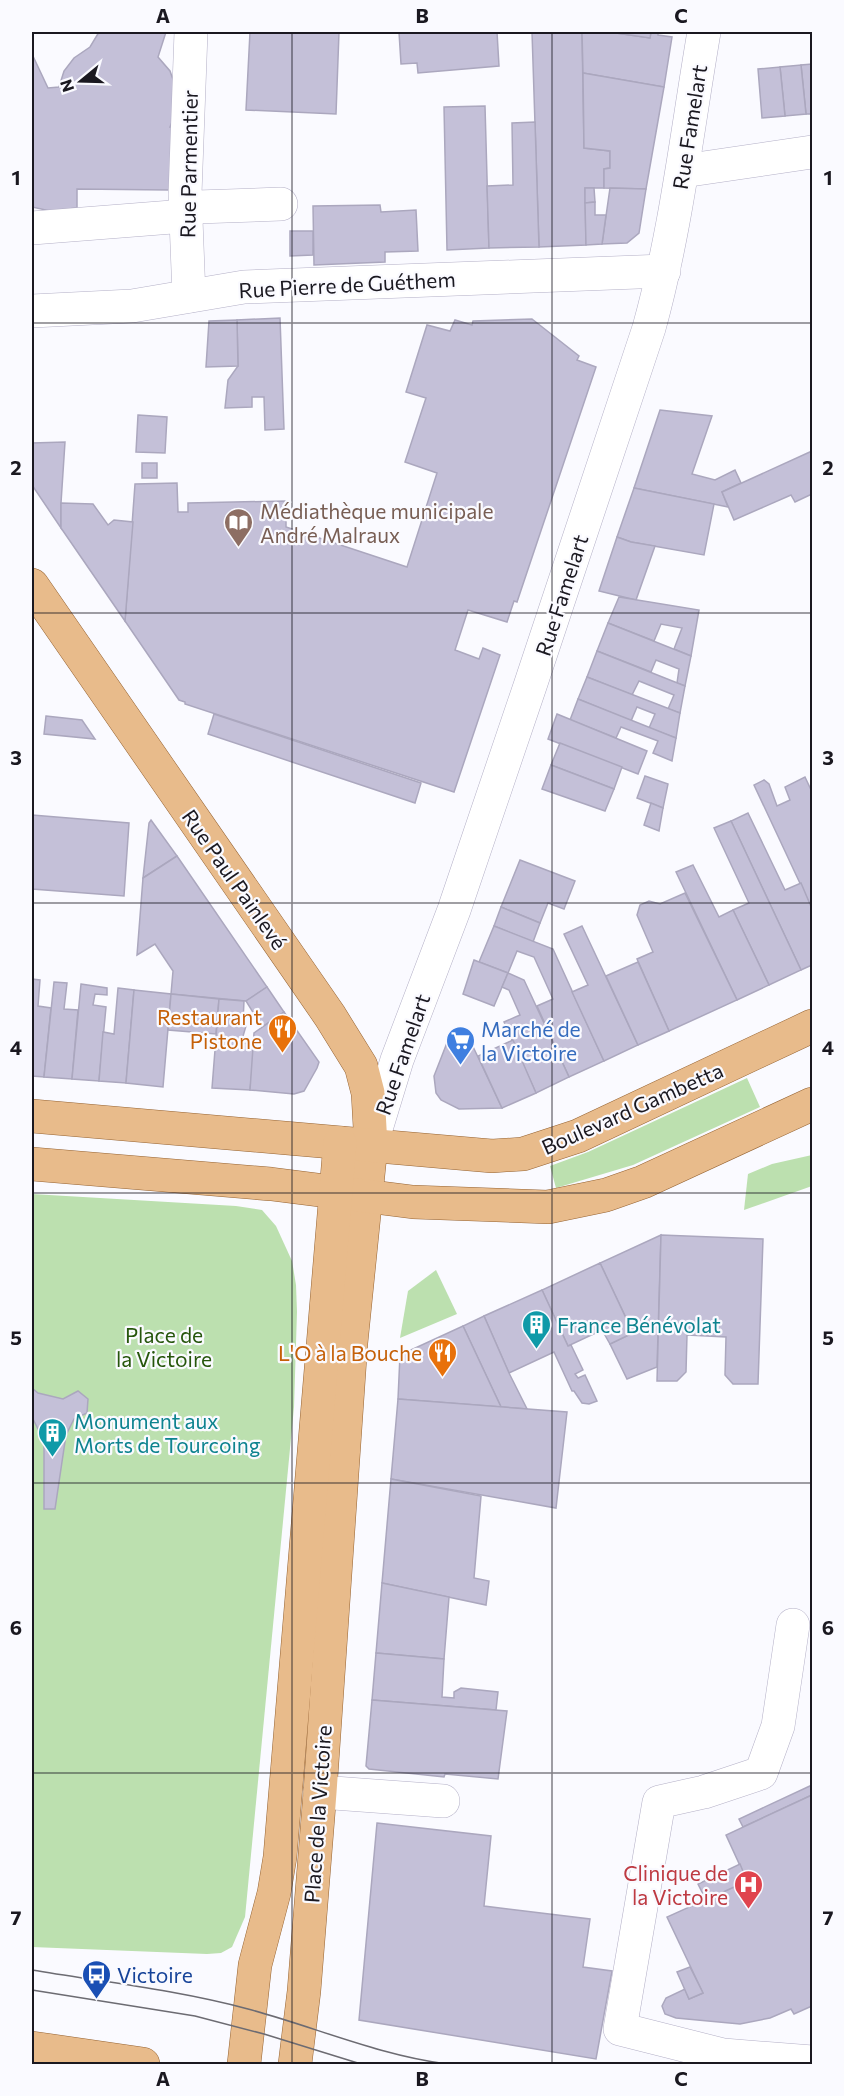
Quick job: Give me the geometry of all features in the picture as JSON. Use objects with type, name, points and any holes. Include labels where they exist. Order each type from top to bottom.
[{"type":"main road","name":"Rue Paul Painlevé","points":[[32,585],[362,1066],[368,1093],[356,1145],[351,1195]]},
{"type":"main road","name":"Boulevard Gambetta","points":[[356,1145],[492,1156],[515,1155],[538,1150],[578,1136],[812,1029]]},
{"type":"main road","points":[[32,1164],[237,1180],[351,1195],[436,1203],[548,1207],[606,1195],[663,1173],[813,1104]]},
{"type":"main road","points":[[32,1116],[356,1145]]},
{"type":"main road","name":"Place de la Victoire","points":[[295,2064],[304,1991],[320,1792],[350,1355],[351,1195]]},
{"type":"main road","name":"Place de la Victoire","points":[[244,2064],[255,1965],[280,1857],[351,1195]]},
{"type":"main road","points":[[32,2048],[143,2064]]},
{"type":"street","name":"Rue Parmentier","points":[[189,296],[185,216],[191,32]]},
{"type":"street","name":"Rue Famelart","points":[[356,1145],[397,1060],[454,910],[645,340],[664,271],[683,171],[704,32]]},
{"type":"street","points":[[683,171],[813,152]]},
{"type":"street","points":[[32,228],[185,216],[197,207],[281,204]]},
{"type":"street","name":"Rue Pierre de Guéthem","points":[[32,311],[132,306],[244,287],[664,271]]},
{"type":"street","points":[[793,1625],[778,1726],[761,1773],[704,1792],[659,1802],[620,2029],[723,2055],[813,2062]]},
{"type":"street","points":[[320,1792],[443,1801]]},
{"type":"green space","points":[[747,1078],[760,1107],[633,1165],[556,1188],[550,1166],[588,1152]]},
{"type":"green space","points":[[812,1155],[812,1186],[744,1210],[748,1174],[772,1164]]},
{"type":"green space","name":"Place de la Victoire","points":[[32,1194],[236,1206],[262,1210],[276,1226],[292,1261],[297,1312],[294,1407],[245,1917],[232,1947],[221,1953],[32,1947]]},
{"type":"green space","points":[[436,1270],[457,1314],[400,1338],[408,1291]]},
{"type":"building","points":[[99,32],[166,32],[158,57],[170,71],[176,88],[175,115],[170,127],[177,127],[169,190],[77,189],[77,208],[50,211],[32,207],[32,54],[48,88],[59,87],[64,71],[74,58],[90,47]]},
{"type":"building","points":[[250,32],[339,32],[336,114],[246,110]]},
{"type":"building","points":[[399,32],[497,32],[499,66],[418,73],[417,63],[401,64]]},
{"type":"building","points":[[532,32],[582,32],[584,148],[610,151],[610,168],[604,169],[604,188],[585,188],[586,245],[539,247]]},
{"type":"building","points":[[582,32],[609,32],[650,38],[651,32],[658,32],[658,35],[672,37],[664,87],[583,73]]},
{"type":"building","points":[[609,32],[651,32],[650,38]]},
{"type":"building","points":[[812,64],[812,114],[806,114],[801,65]]},
{"type":"building","points":[[801,65],[806,114],[785,116],[780,67]]},
{"type":"building","points":[[780,67],[785,116],[762,118],[758,69]]},
{"type":"building","points":[[583,73],[664,87],[646,189],[604,188],[604,169],[610,168],[610,151],[584,148]]},
{"type":"building","points":[[485,106],[489,248],[447,250],[444,107]]},
{"type":"building","points":[[535,122],[539,247],[489,248],[487,186],[513,185],[512,123]]},
{"type":"building","points":[[585,188],[594,188],[595,202],[585,203]]},
{"type":"building","points":[[610,188],[646,189],[639,233],[627,243],[602,244]]},
{"type":"building","points":[[595,202],[595,215],[606,215],[602,244],[586,245],[585,203]]},
{"type":"building","points":[[380,205],[381,212],[416,210],[418,251],[385,252],[385,262],[314,265],[313,206]]},
{"type":"building","points":[[290,231],[313,231],[313,255],[290,256]]},
{"type":"building","points":[[280,318],[284,429],[265,430],[264,397],[252,397],[252,407],[225,408],[228,380],[238,366],[237,320]]},
{"type":"building","name":"Médiathèque municipale André Malraux","points":[[532,319],[579,356],[577,360],[596,367],[517,602],[514,601],[507,622],[468,610],[455,650],[479,659],[483,648],[500,655],[454,792],[185,704],[179,700],[125,621],[135,484],[177,483],[178,512],[188,512],[188,503],[286,501],[286,527],[407,567],[437,473],[405,462],[426,398],[406,392],[427,325],[450,331],[455,320],[472,325],[473,321]]},
{"type":"building","points":[[237,320],[238,366],[206,367],[209,321]]},
{"type":"building","points":[[660,410],[712,416],[692,474],[715,480],[735,470],[741,483],[722,492],[728,507],[634,488]]},
{"type":"building","points":[[138,415],[167,417],[165,453],[136,452]]},
{"type":"building","points":[[65,442],[61,528],[32,485],[32,443]]},
{"type":"building","points":[[812,451],[812,494],[795,502],[791,495],[734,520],[722,492]]},
{"type":"building","points":[[142,463],[157,463],[157,478],[142,478]]},
{"type":"building","points":[[634,488],[714,504],[704,555],[631,542],[617,537]]},
{"type":"building","points":[[61,503],[93,504],[108,525],[114,520],[133,522],[125,621],[61,528]]},
{"type":"building","points":[[617,537],[655,546],[636,600],[599,591]]},
{"type":"building","points":[[619,597],[699,610],[691,656],[674,649],[682,628],[661,624],[654,641],[608,623]]},
{"type":"building","points":[[608,623],[691,656],[685,686],[677,683],[679,669],[656,660],[651,672],[597,651]]},
{"type":"building","points":[[597,651],[685,686],[680,713],[668,709],[674,695],[639,681],[632,695],[587,677]]},
{"type":"building","points":[[587,677],[680,713],[676,738],[649,728],[655,714],[637,707],[631,721],[578,699]]},
{"type":"building","points":[[578,699],[676,738],[672,761],[653,753],[658,741],[621,727],[616,738],[570,720]]},
{"type":"building","points":[[214,714],[421,783],[415,803],[208,734]]},
{"type":"building","points":[[557,714],[647,751],[638,774],[548,739]]},
{"type":"building","points":[[46,716],[82,720],[95,739],[44,734]]},
{"type":"building","points":[[560,743],[622,767],[614,789],[551,765]]},
{"type":"building","points":[[551,765],[614,789],[605,811],[542,789]]},
{"type":"building","points":[[645,776],[668,784],[663,808],[637,798]]},
{"type":"building","points":[[805,777],[812,792],[812,909],[754,785],[764,780],[769,784],[777,806],[790,800],[785,787]]},
{"type":"building","points":[[651,803],[663,808],[659,831],[644,825]]},
{"type":"building","points":[[748,813],[785,890],[801,883],[812,909],[812,965],[801,970],[731,821]]},
{"type":"building","points":[[32,815],[129,823],[124,896],[32,889]]},
{"type":"building","points":[[151,820],[177,856],[143,878],[149,823]]},
{"type":"building","points":[[731,821],[801,970],[769,985],[733,910],[749,903],[714,828]]},
{"type":"building","points":[[177,856],[267,987],[246,1001],[171,994],[173,971],[155,944],[137,955],[143,878]]},
{"type":"building","points":[[520,860],[575,881],[564,909],[548,903],[540,923],[501,907]]},
{"type":"building","points":[[693,865],[719,917],[733,910],[769,985],[737,1000],[676,872]]},
{"type":"building","points":[[685,893],[737,1000],[669,1031],[637,959],[653,952],[637,915],[640,905],[649,901],[660,904]]},
{"type":"building","points":[[501,907],[540,923],[533,942],[494,926]]},
{"type":"building","points":[[494,926],[553,949],[604,1061],[569,1077],[537,1006],[553,999],[534,957],[517,951],[508,973],[479,962]]},
{"type":"building","points":[[582,926],[638,1045],[604,1061],[572,992],[588,985],[564,934]]},
{"type":"building","points":[[474,960],[508,973],[494,1006],[463,994]]},
{"type":"building","points":[[638,962],[669,1031],[638,1045],[606,976]]},
{"type":"building","points":[[508,973],[524,980],[569,1077],[536,1093],[504,1022],[520,1015],[509,990],[502,987]]},
{"type":"building","points":[[32,979],[40,980],[38,1006],[51,1008],[44,1077],[32,1076]]},
{"type":"building","points":[[54,982],[67,983],[64,1009],[78,1010],[72,1079],[44,1077]]},
{"type":"building","points":[[81,984],[107,988],[107,995],[95,994],[93,1005],[106,1007],[99,1081],[72,1079]]},
{"type":"building","points":[[267,987],[284,1012],[262,1027],[246,1001]]},
{"type":"building","points":[[118,988],[134,990],[126,1083],[99,1081],[103,1032],[114,1034]]},
{"type":"building","points":[[134,990],[171,994],[163,1087],[126,1083]]},
{"type":"building","points":[[171,994],[219,999],[216,1034],[168,1030]]},
{"type":"building","points":[[219,999],[244,1001],[243,1022],[246,1026],[241,1043],[255,1044],[250,1090],[212,1088]]},
{"type":"building","name":"Restaurant Pistone","points":[[284,1012],[319,1062],[317,1068],[304,1091],[294,1094],[250,1090],[254,1033]]},
{"type":"building","name":"Marché de la Victoire","points":[[452,1030],[468,1036],[502,1108],[459,1109],[441,1100],[436,1093],[434,1076]]},
{"type":"building","points":[[513,1040],[536,1093],[502,1108],[478,1056]]},
{"type":"building","points":[[661,1235],[657,1367],[627,1379],[610,1344],[633,1333],[600,1263]]},
{"type":"building","points":[[661,1235],[763,1239],[758,1384],[733,1384],[725,1375],[726,1337],[687,1335],[686,1372],[677,1381],[657,1381]]},
{"type":"building","points":[[600,1263],[633,1333],[610,1344],[602,1330],[568,1346],[542,1290]]},
{"type":"building","name":"France Bénévolat","points":[[542,1290],[568,1346],[571,1345],[583,1370],[575,1374],[578,1378],[585,1375],[597,1401],[589,1404],[582,1403],[572,1391],[554,1352],[509,1373],[484,1316]]},
{"type":"building","points":[[484,1316],[527,1409],[501,1407],[463,1326]]},
{"type":"building","name":"L'O à la Bouche","points":[[463,1326],[501,1407],[398,1399],[400,1355]]},
{"type":"building","name":"Monument aux Morts de Tourcoing","points":[[32,1388],[38,1393],[63,1399],[78,1391],[88,1399],[87,1413],[74,1419],[66,1435],[55,1509],[44,1509],[44,1441],[32,1417]]},
{"type":"building","points":[[398,1399],[567,1412],[556,1508],[391,1479]]},
{"type":"building","points":[[391,1479],[481,1496],[474,1578],[489,1581],[486,1605],[382,1583]]},
{"type":"building","points":[[382,1583],[449,1597],[444,1659],[376,1653]]},
{"type":"building","points":[[376,1653],[444,1659],[442,1697],[454,1698],[454,1692],[461,1688],[498,1692],[496,1710],[372,1700]]},
{"type":"building","points":[[372,1700],[507,1711],[498,1779],[445,1774],[444,1777],[369,1769],[366,1766]]},
{"type":"building","points":[[812,1785],[812,1795],[743,1827],[739,1819]]},
{"type":"building","name":"Clinique de la Victoire","points":[[812,1795],[812,2006],[794,2014],[791,2009],[770,2018],[740,2024],[676,2018],[665,2014],[662,2006],[666,1998],[685,1989],[689,1999],[703,1993],[667,1917],[747,1881],[726,1835]]},
{"type":"building","points":[[377,1823],[491,1836],[484,1906],[590,1919],[583,1967],[612,1971],[596,2059],[359,2020]]},
{"type":"building","points":[[740,1864],[747,1881],[706,1900],[698,1884]]},
{"type":"building","points":[[690,1967],[703,1993],[689,1999],[677,1972]]},
{"type":"tram line","points":[[32,1970],[167,1991],[221,2002],[396,2054],[447,2064]]},
{"type":"tram line","points":[[32,1990],[195,2016],[264,2034],[361,2064]]},
{"type":"place","name":"Médiathèque municipale André Malraux","points":[[239,548]]},
{"type":"place","name":"Restaurant Pistone","points":[[283,1054]]},
{"type":"place","name":"Marché de la Victoire","points":[[460,1066]]},
{"type":"place","name":"France Bénévolat","points":[[536,1350]]},
{"type":"place","name":"L'O à la Bouche","points":[[443,1378]]},
{"type":"place","name":"Monument aux Morts de Tourcoing","points":[[53,1458]]},
{"type":"place","name":"Clinique de la Victoire","points":[[749,1910]]},
{"type":"place","name":"Victoire","points":[[96,2000]]}]
